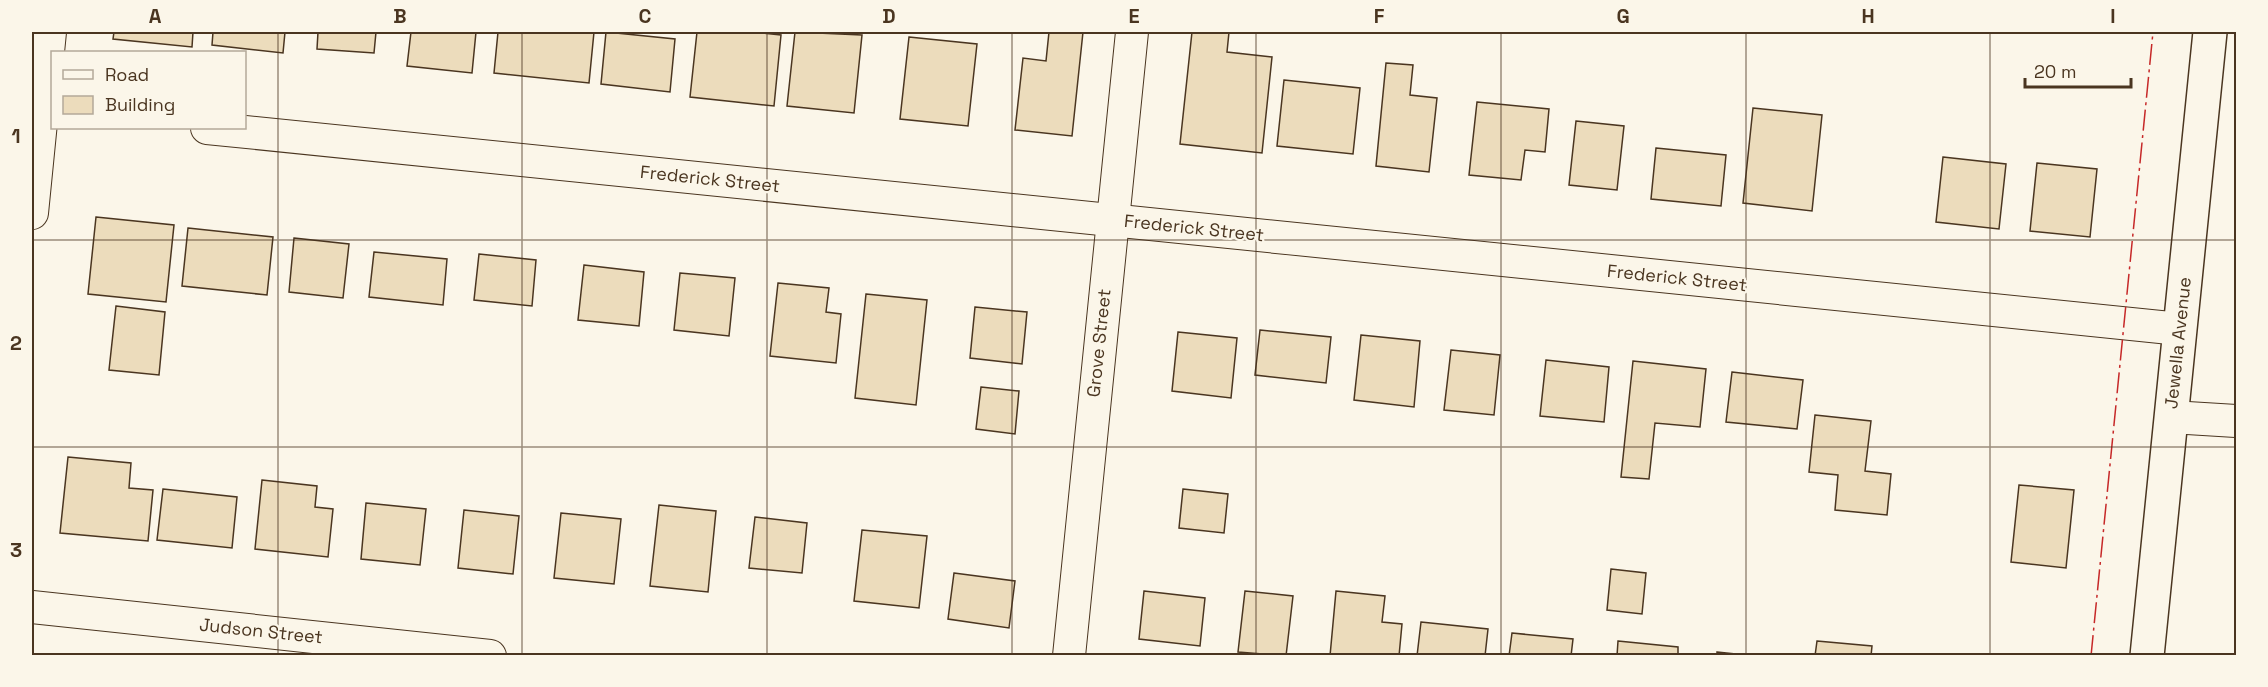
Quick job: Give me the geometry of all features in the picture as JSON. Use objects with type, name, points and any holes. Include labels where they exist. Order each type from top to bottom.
[{"type":"main road","name":"Jewella Avenue","points":[[2147,656],[2210,32]]},
{"type":"street","points":[[32,213],[50,32]]},
{"type":"street","name":"Grove Street","points":[[1069,656],[1111,220],[1132,32]]},
{"type":"street","name":"Frederick Street","points":[[217,129],[2180,329]]},
{"type":"street","points":[[2171,417],[2236,422]]},
{"type":"street","name":"Judson Street","points":[[32,607],[490,656]]},
{"type":"building","points":[[114,32],[193,32],[192,47],[113,39]]},
{"type":"building","points":[[213,32],[285,32],[283,53],[212,45]]},
{"type":"building","points":[[318,32],[376,32],[374,53],[317,49]]},
{"type":"building","points":[[411,32],[476,32],[472,73],[407,66]]},
{"type":"building","points":[[498,32],[594,32],[589,83],[494,73]]},
{"type":"building","points":[[606,32],[675,39],[670,92],[601,84]]},
{"type":"building","points":[[697,32],[753,32],[781,35],[774,106],[690,97]]},
{"type":"building","points":[[795,32],[862,35],[854,113],[787,106]]},
{"type":"building","points":[[1049,32],[1083,32],[1072,136],[1015,130],[1023,58],[1046,61]]},
{"type":"building","points":[[1192,32],[1229,32],[1227,52],[1272,57],[1262,153],[1180,144]]},
{"type":"building","points":[[909,37],[977,44],[968,126],[900,119]]},
{"type":"building","points":[[1386,63],[1413,65],[1410,95],[1437,98],[1429,172],[1376,166]]},
{"type":"building","points":[[1284,80],[1360,88],[1353,154],[1277,146]]},
{"type":"building","points":[[1477,102],[1549,109],[1545,152],[1525,150],[1521,180],[1469,175]]},
{"type":"building","points":[[1753,108],[1822,115],[1812,211],[1743,203]]},
{"type":"building","points":[[1576,121],[1624,126],[1617,190],[1569,185]]},
{"type":"building","points":[[1656,148],[1726,155],[1721,206],[1651,199]]},
{"type":"building","points":[[1943,157],[2006,164],[1999,229],[1936,222]]},
{"type":"building","points":[[2037,163],[2097,169],[2090,237],[2030,231]]},
{"type":"building","points":[[96,217],[174,225],[166,302],[88,294]]},
{"type":"building","points":[[188,228],[273,237],[267,295],[182,286]]},
{"type":"building","points":[[294,238],[349,244],[343,298],[289,292]]},
{"type":"building","points":[[374,252],[447,259],[443,305],[369,297]]},
{"type":"building","points":[[479,254],[536,260],[532,306],[474,300]]},
{"type":"building","points":[[584,265],[644,272],[639,326],[578,320]]},
{"type":"building","points":[[680,273],[735,278],[729,336],[674,330]]},
{"type":"building","points":[[778,283],[829,288],[826,312],[841,314],[836,363],[770,356]]},
{"type":"building","points":[[866,294],[927,300],[916,405],[855,398]]},
{"type":"building","points":[[116,306],[165,312],[159,375],[109,370]]},
{"type":"building","points":[[975,307],[1027,312],[1022,364],[970,358]]},
{"type":"building","points":[[1260,330],[1331,337],[1326,383],[1255,375]]},
{"type":"building","points":[[1178,332],[1237,338],[1231,398],[1172,391]]},
{"type":"building","points":[[1361,335],[1420,341],[1414,407],[1354,400]]},
{"type":"building","points":[[1451,350],[1500,355],[1494,415],[1444,410]]},
{"type":"building","points":[[1546,360],[1609,367],[1604,422],[1540,416]]},
{"type":"building","points":[[1633,361],[1706,369],[1700,427],[1655,423],[1649,479],[1621,477]]},
{"type":"building","points":[[1732,372],[1803,380],[1797,429],[1726,422]]},
{"type":"building","points":[[981,387],[1019,391],[1015,434],[976,429]]},
{"type":"building","points":[[1815,415],[1871,421],[1865,471],[1891,474],[1887,515],[1835,510],[1838,475],[1809,472]]},
{"type":"building","points":[[68,457],[131,463],[129,488],[153,490],[148,541],[60,533]]},
{"type":"building","points":[[262,480],[317,486],[315,507],[333,509],[328,557],[255,549]]},
{"type":"building","points":[[2019,485],[2074,490],[2066,568],[2011,562]]},
{"type":"building","points":[[163,489],[237,497],[232,548],[157,540]]},
{"type":"building","points":[[1183,489],[1228,494],[1224,533],[1179,528]]},
{"type":"building","points":[[366,503],[426,509],[420,565],[361,559]]},
{"type":"building","points":[[659,505],[716,511],[708,592],[650,586]]},
{"type":"building","points":[[464,510],[519,516],[513,574],[458,568]]},
{"type":"building","points":[[561,513],[621,519],[614,584],[554,578]]},
{"type":"building","points":[[755,517],[807,523],[802,573],[749,568]]},
{"type":"building","points":[[862,530],[927,536],[919,608],[854,601]]},
{"type":"building","points":[[1611,569],[1646,573],[1642,614],[1607,610]]},
{"type":"building","points":[[954,573],[1015,581],[1009,628],[948,619]]},
{"type":"building","points":[[1144,591],[1205,598],[1200,646],[1139,639]]},
{"type":"building","points":[[1245,591],[1293,596],[1286,656],[1238,652]]},
{"type":"building","points":[[1336,591],[1385,596],[1382,622],[1402,624],[1399,656],[1330,656]]},
{"type":"building","points":[[1421,622],[1488,629],[1485,656],[1417,656]]},
{"type":"building","points":[[1512,633],[1573,639],[1571,656],[1509,656]]},
{"type":"building","points":[[1618,641],[1678,647],[1678,656],[1617,656]]},
{"type":"building","points":[[1817,641],[1872,646],[1871,656],[1815,656]]},
{"type":"building","points":[[1717,652],[1755,656],[1717,656]]},
{"type":"power","points":[[2091,656],[2153,32]]}]
